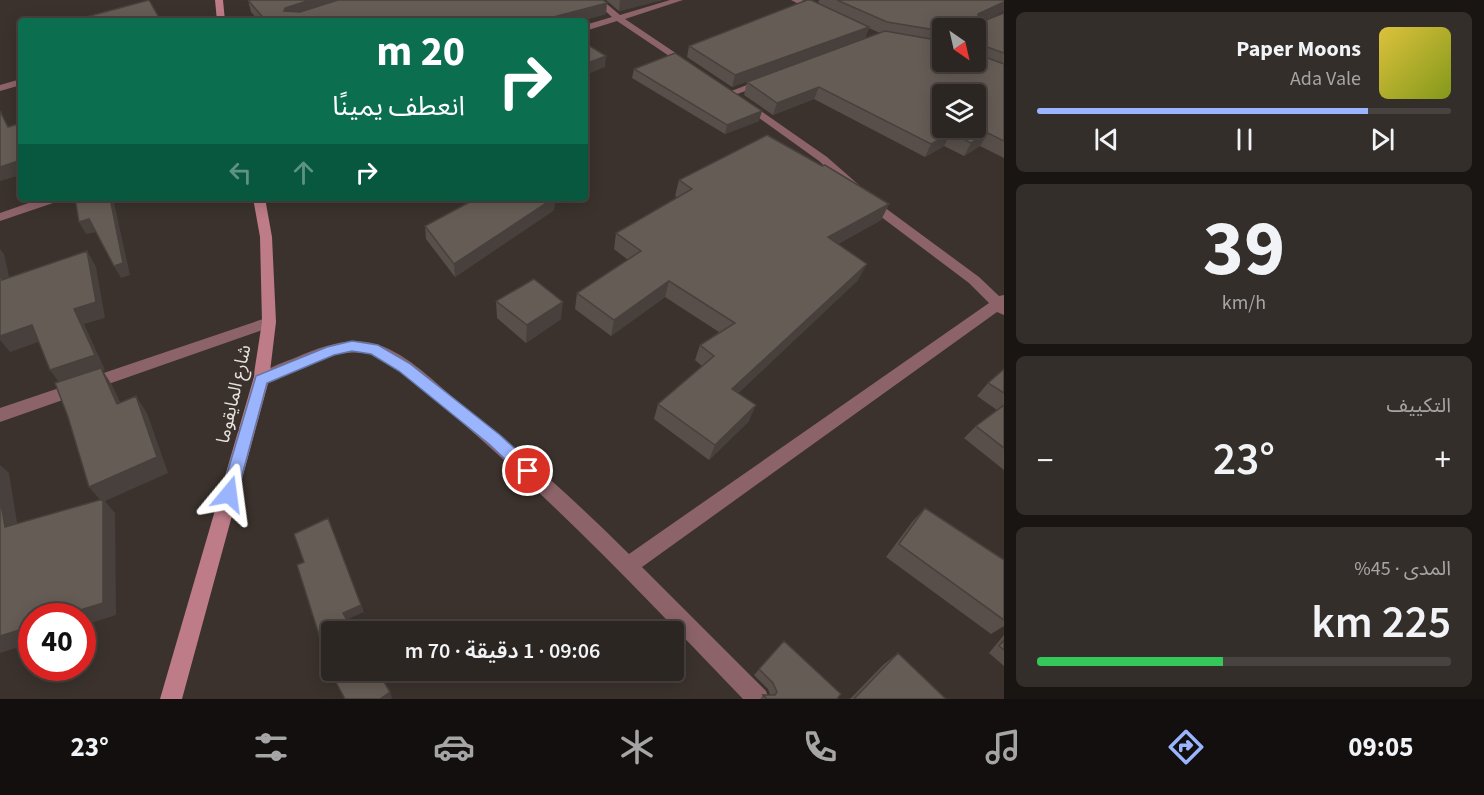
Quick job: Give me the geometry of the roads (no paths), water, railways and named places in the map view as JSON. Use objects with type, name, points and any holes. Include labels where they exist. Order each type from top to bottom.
[{"type":"street","points":[[219,0],[221,18]]},
{"type":"street","points":[[597,0],[618,18],[693,68]]},
{"type":"street","points":[[588,27],[679,0]]},
{"type":"street","points":[[795,0],[827,14]]},
{"type":"street","points":[[628,566],[1001,305],[974,280],[880,210],[823,159],[727,90],[774,77]]},
{"type":"street","points":[[0,88],[18,83]]},
{"type":"street","points":[[0,217],[45,201]]},
{"type":"street","name":"شارع المايقوما","points":[[171,699],[261,380],[269,322],[266,237],[260,201]]},
{"type":"street","points":[[0,415],[269,322]]},
{"type":"street","points":[[261,380],[332,351],[352,346],[374,349],[404,367],[495,439],[628,566],[758,699]]}]
